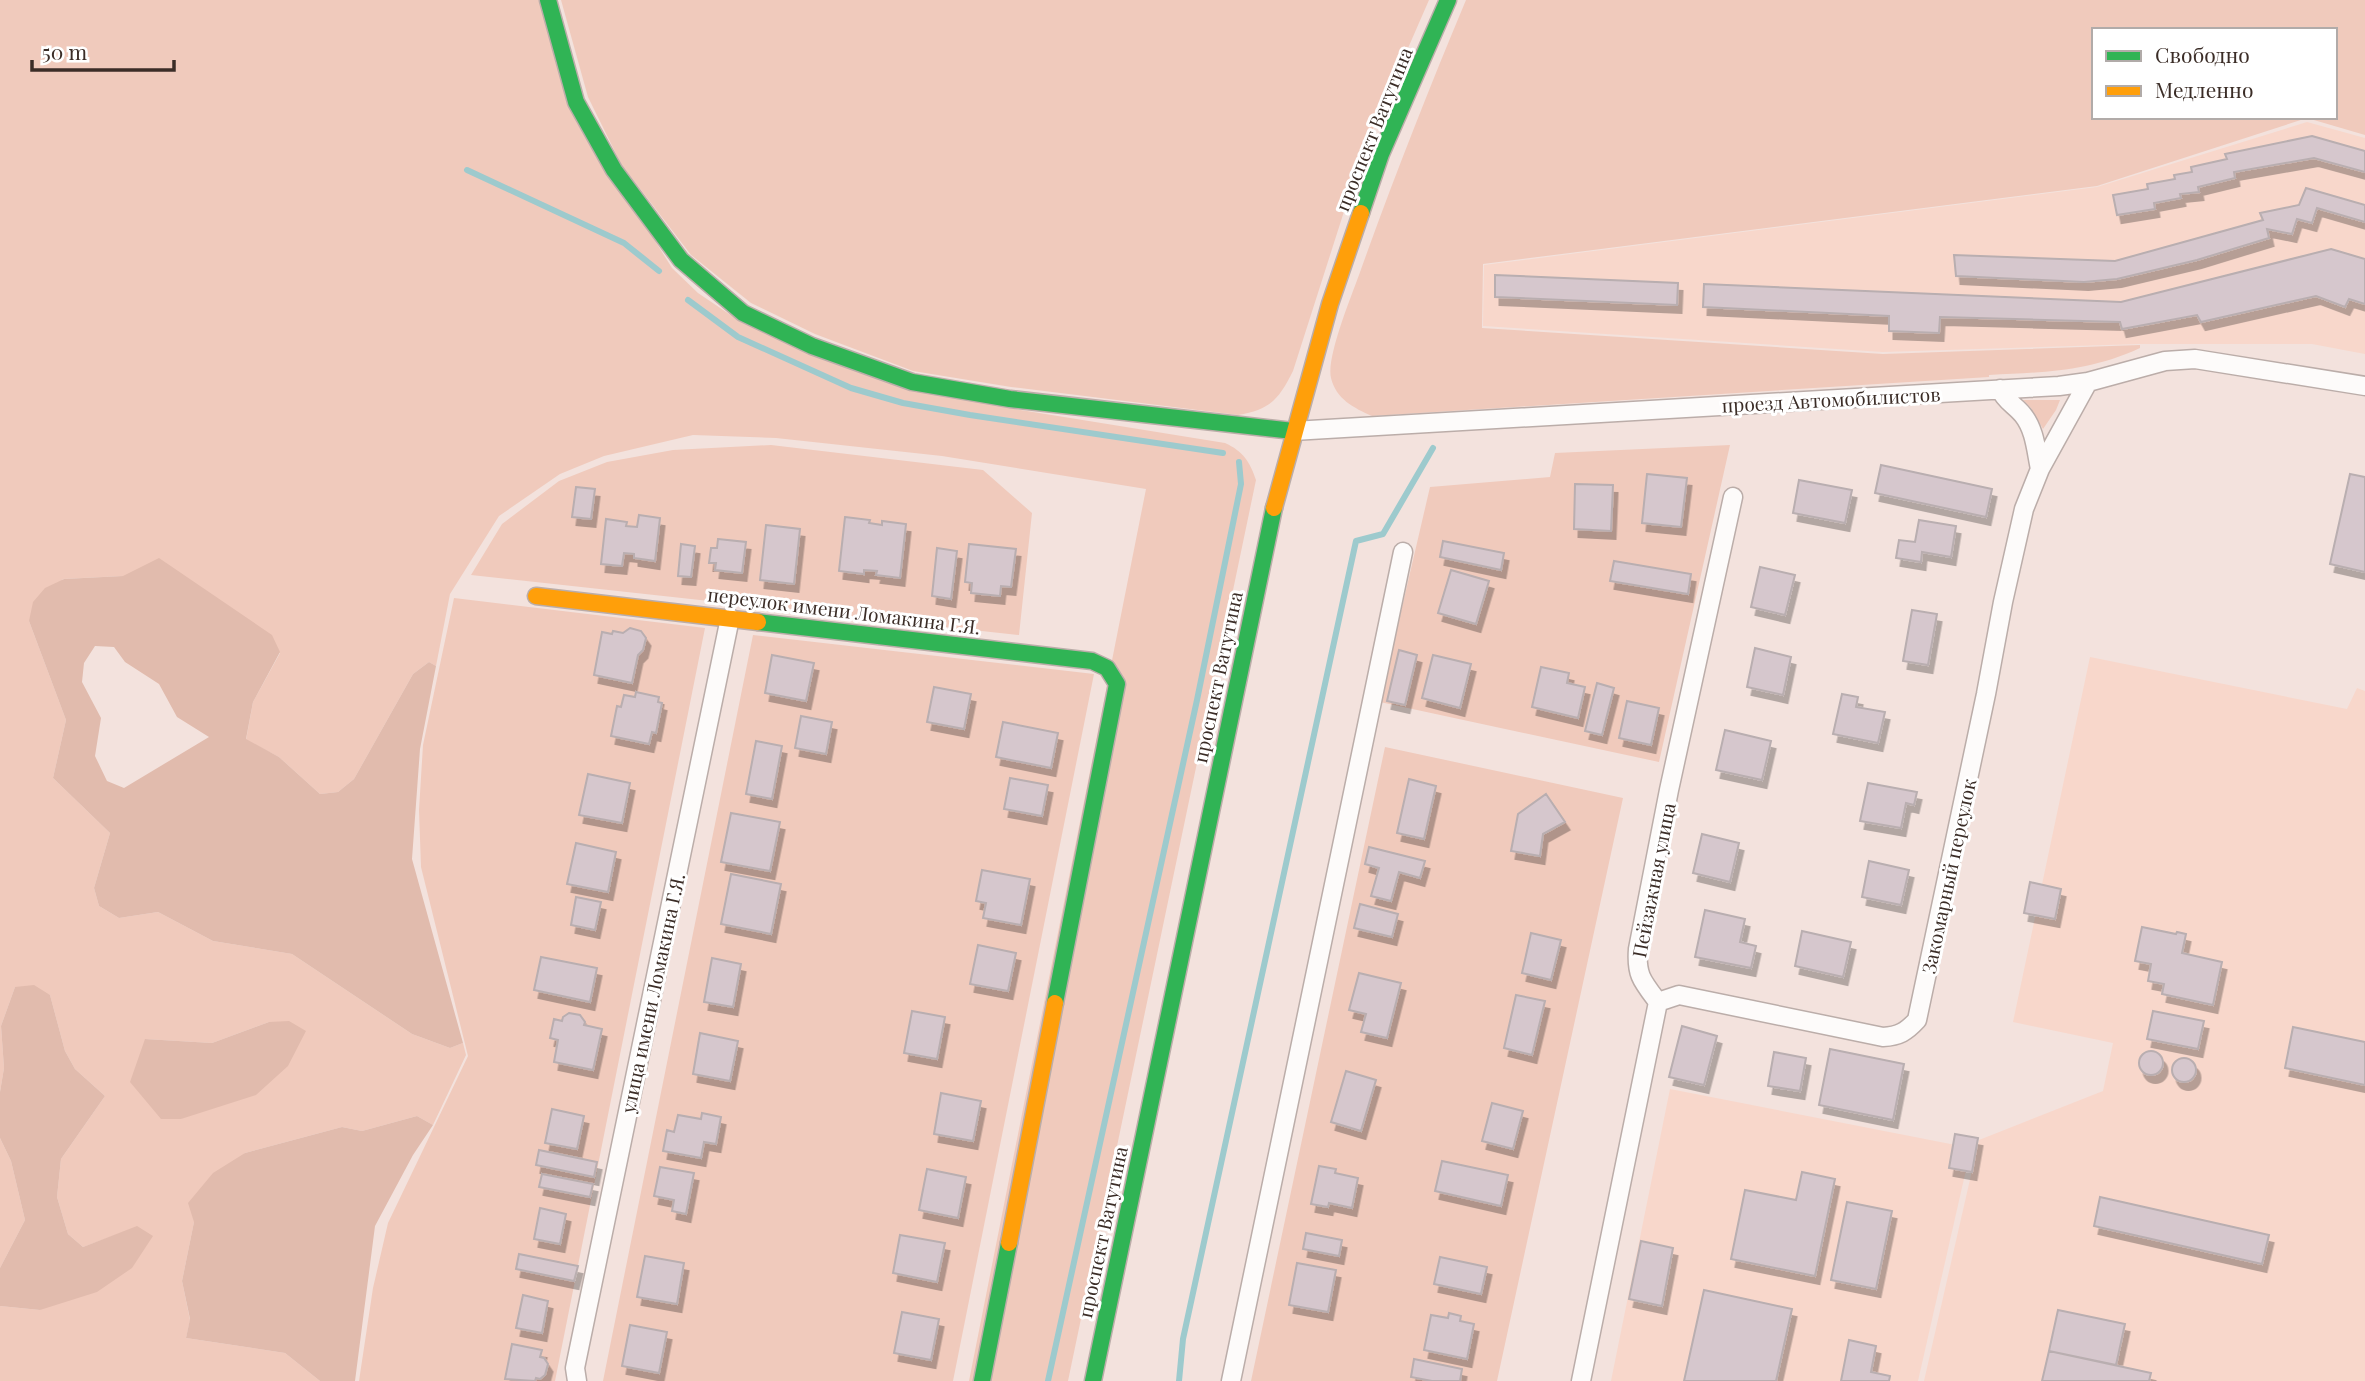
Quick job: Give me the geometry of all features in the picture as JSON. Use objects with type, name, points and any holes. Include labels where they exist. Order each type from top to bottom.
[{"type":"street","points":[[548,0],[576,102],[614,170],[681,260],[743,313],[811,346],[912,382],[1010,399],[1293,431]]},
{"type":"street","name":"проспект Ватутина","points":[[1093,1381],[1219,768],[1293,431],[1330,304],[1381,154],[1448,0]]},
{"type":"street","name":"проезд Автомобилистов","points":[[1293,431],[2088,382],[2165,361],[2195,359],[2365,386]]},
{"type":"street","name":"Закомарный переулок","points":[[1658,1002],[1679,995],[1884,1037],[1898,1036],[1908,1031],[1917,1020],[2024,509],[2040,469],[2088,382]]},
{"type":"street","points":[[2000,389],[2023,415],[2034,435],[2040,469]]},
{"type":"street","name":"Пейзажная улица","points":[[1658,1002],[1636,970],[1638,949],[1672,777],[1733,497]]},
{"type":"street","points":[[1231,1381],[1403,552]]},
{"type":"street","name":"переулок имени Ломакина Г.Я.","points":[[536,596],[1092,661],[1108,668],[1117,684],[1115,703],[982,1381]]},
{"type":"street","name":"улица имени Ломакина Г.Я.","points":[[576,1374],[730,618]]},
{"type":"street","points":[[1581,1381],[1658,1002]]},
{"type":"shaded area","points":[[0,0],[542,0],[570,104],[672,268],[698,293],[738,320],[1008,408],[1225,443],[1241,453],[1251,468],[1256,480],[1068,1381],[969,1381],[1146,489],[942,456],[776,438],[693,435],[604,456],[560,474],[499,516],[450,594],[436,666],[429,662],[413,674],[354,779],[338,792],[320,794],[279,757],[246,740],[253,702],[280,653],[123,576],[63,579],[29,621],[66,720],[53,778],[110,833],[94,888],[99,906],[119,918],[158,912],[213,941],[292,954],[412,1034],[450,1048],[463,1043],[466,1055],[433,1125],[417,1116],[362,1131],[342,1127],[245,1153],[194,1222],[182,1281],[190,1320],[186,1338],[285,1353],[320,1381],[0,1381],[0,1306],[40,1310],[137,1227],[83,1247],[68,1234],[57,1197],[61,1159],[105,1096],[75,1069],[65,1051],[50,995],[15,987],[1,1026],[4,1068],[0,1092]],"holes":[[[269,1022],[181,1119],[145,1039],[212,1043]]]},
{"type":"shaded area","points":[[561,0],[1429,0],[1364,149],[1293,371],[1272,402],[1258,410],[1238,415],[1011,387],[913,371],[815,334],[751,303],[691,255],[621,164],[588,97]]},
{"type":"shaded area","points":[[1466,0],[2365,0],[2365,135],[2310,119],[2337,119],[2337,28],[2092,28],[2092,119],[2304,119],[2097,186],[1483,264],[1482,328],[1883,354],[2140,345],[2140,348],[2121,356],[2066,369],[1989,377],[1372,416],[1341,397],[1333,385],[1330,369],[1345,312]]},
{"type":"shaded area","points":[[2307,122],[2365,138],[2365,354],[2312,344],[2139,344],[1883,352],[1483,326],[1484,265],[2097,187]]},
{"type":"shaded area","points":[[2023,400],[2060,400],[2043,429]]},
{"type":"shaded area","points":[[771,445],[983,470],[1032,513],[1019,635],[471,575],[502,524],[559,481],[607,462],[673,450]]},
{"type":"shaded area","points":[[1730,445],[1659,762],[1380,702],[1430,487],[1550,477],[1555,453]]},
{"type":"shaded area","points":[[159,558],[272,635],[280,652],[253,702],[246,739],[279,757],[320,794],[338,792],[354,779],[413,674],[429,662],[436,666],[420,749],[412,859],[463,1043],[450,1048],[412,1034],[292,954],[213,941],[158,912],[119,918],[99,906],[94,888],[110,833],[53,778],[66,720],[29,621],[33,602],[45,588],[64,579],[123,576]],"holes":[[[95,646],[114,647],[125,662],[159,684],[177,717],[209,737],[124,788],[107,781],[95,756],[101,718],[82,682],[84,663]]]},
{"type":"shaded area","points":[[454,598],[705,628],[555,1381],[359,1381],[373,1288],[388,1223],[468,1056],[421,867],[419,810],[423,745]]},
{"type":"shaded area","points":[[753,635],[1094,674],[953,1381],[603,1381]]},
{"type":"shaded area","points":[[2090,657],[2347,709],[2357,688],[2365,691],[2365,1381],[1924,1381],[1979,1140],[2103,1091],[2113,1043],[2013,1022]]},
{"type":"shaded area","points":[[1385,747],[1623,798],[1497,1381],[1251,1381]]},
{"type":"shaded area","points":[[34,985],[50,995],[65,1051],[75,1069],[105,1096],[61,1159],[57,1197],[68,1234],[83,1247],[137,1226],[153,1236],[132,1268],[97,1292],[40,1310],[0,1306],[0,1268],[25,1220],[11,1161],[0,1138],[0,1092],[4,1068],[1,1026],[15,987]]},
{"type":"shaded area","points":[[289,1021],[306,1031],[288,1066],[256,1095],[181,1119],[161,1119],[130,1082],[145,1039],[212,1043],[269,1022]]},
{"type":"shaded area","points":[[1670,1089],[1971,1148],[1918,1381],[1611,1381]]},
{"type":"shaded area","points":[[417,1116],[433,1125],[413,1155],[375,1226],[355,1381],[320,1381],[285,1353],[186,1338],[190,1319],[182,1281],[194,1222],[188,1203],[213,1173],[245,1153],[342,1127],[362,1131]]},
{"type":"shaded area","points":[[0,1138],[11,1161],[25,1220],[0,1268]]},
{"type":"building","points":[[2312,136],[2365,151],[2365,172],[2314,158],[2234,172],[2235,178],[2198,187],[2199,192],[2180,194],[2181,198],[2154,203],[2155,209],[2117,215],[2113,195],[2148,189],[2147,184],[2175,179],[2174,175],[2192,172],[2191,167],[2227,159],[2225,154]]},
{"type":"building","points":[[2306,188],[2365,205],[2365,222],[2317,208],[2312,223],[2297,219],[2292,234],[2267,229],[2269,238],[2197,260],[2117,279],[2084,282],[1956,276],[1954,255],[2115,261],[2263,220],[2260,213],[2299,205]]},
{"type":"building","points":[[2331,249],[2365,259],[2365,304],[2349,299],[2345,307],[2316,296],[2201,322],[2197,315],[2122,329],[2120,322],[1940,317],[1939,333],[1889,331],[1889,316],[1703,307],[1704,284],[2121,302]]},
{"type":"building","points":[[1495,275],[1678,283],[1677,305],[1495,297]]},
{"type":"building","points":[[1881,465],[1992,489],[1986,517],[1875,493]]},
{"type":"building","points":[[1647,474],[1687,478],[1681,527],[1642,523]]},
{"type":"building","points":[[2350,474],[2365,477],[2365,572],[2330,564]]},
{"type":"building","points":[[1799,480],[1852,490],[1845,523],[1793,513]]},
{"type":"building","points":[[1575,484],[1613,485],[1611,531],[1574,529]]},
{"type":"building","points":[[576,487],[595,489],[591,519],[572,517]]},
{"type":"building","points":[[639,515],[660,518],[655,561],[634,558],[634,554],[624,553],[622,566],[601,564],[606,519],[627,522],[626,526],[637,527]]},
{"type":"building","points":[[845,517],[870,520],[869,523],[882,525],[882,521],[906,524],[900,578],[876,575],[877,571],[864,570],[864,574],[839,571]]},
{"type":"building","points":[[1919,520],[1956,526],[1951,557],[1922,552],[1921,562],[1896,558],[1899,540],[1915,542]]},
{"type":"building","points":[[766,525],[800,529],[794,584],[760,580]]},
{"type":"building","points":[[718,539],[746,542],[742,573],[715,570],[716,563],[709,563],[711,548],[717,548]]},
{"type":"building","points":[[1443,541],[1504,553],[1501,570],[1440,557]]},
{"type":"building","points":[[681,544],[695,546],[691,577],[678,576]]},
{"type":"building","points":[[969,544],[1016,549],[1011,587],[1001,586],[1000,596],[971,593],[972,583],[965,582]]},
{"type":"building","points":[[937,548],[957,551],[951,599],[932,596]]},
{"type":"building","points":[[1614,561],[1691,574],[1688,594],[1610,581]]},
{"type":"building","points":[[1760,567],[1795,575],[1785,615],[1751,607]]},
{"type":"building","points":[[1451,570],[1489,581],[1476,624],[1438,613]]},
{"type":"building","points":[[1912,610],[1937,614],[1928,665],[1903,661]]},
{"type":"building","points":[[630,628],[641,631],[646,638],[643,650],[638,655],[632,683],[594,675],[602,632],[623,633]]},
{"type":"building","points":[[1755,648],[1791,657],[1783,695],[1747,687]]},
{"type":"building","points":[[1399,650],[1417,655],[1405,705],[1387,701]]},
{"type":"building","points":[[772,655],[814,663],[806,701],[765,693]]},
{"type":"building","points":[[1433,655],[1471,664],[1460,708],[1422,698]]},
{"type":"building","points":[[1541,667],[1569,673],[1567,683],[1585,687],[1578,718],[1532,707]]},
{"type":"building","points":[[1597,683],[1614,688],[1602,735],[1585,731]]},
{"type":"building","points":[[934,687],[971,694],[964,729],[927,722]]},
{"type":"building","points":[[636,692],[659,697],[658,702],[662,703],[656,733],[652,732],[649,744],[611,736],[617,706],[621,707],[624,695],[635,697]]},
{"type":"building","points":[[1842,694],[1858,697],[1856,707],[1885,712],[1878,743],[1833,734]]},
{"type":"building","points":[[1627,701],[1659,708],[1651,745],[1619,738]]},
{"type":"building","points":[[801,716],[832,722],[826,754],[795,748]]},
{"type":"building","points":[[1003,722],[1058,733],[1051,768],[996,757]]},
{"type":"building","points":[[1725,730],[1771,741],[1762,780],[1716,770]]},
{"type":"building","points":[[756,741],[782,746],[772,799],[746,794]]},
{"type":"building","points":[[588,774],[630,783],[622,823],[579,815]]},
{"type":"building","points":[[1010,778],[1048,785],[1042,816],[1004,809]]},
{"type":"building","points":[[1409,779],[1436,786],[1424,839],[1397,833]]},
{"type":"building","points":[[1868,783],[1917,792],[1914,805],[1906,803],[1901,828],[1860,821]]},
{"type":"building","points":[[1546,794],[1565,822],[1543,834],[1540,856],[1511,851],[1518,814]]},
{"type":"building","points":[[731,813],[780,822],[770,871],[721,862]]},
{"type":"building","points":[[1702,834],[1739,843],[1730,882],[1693,873]]},
{"type":"building","points":[[576,843],[616,852],[608,892],[567,884]]},
{"type":"building","points":[[1369,847],[1425,861],[1420,878],[1399,872],[1391,901],[1371,896],[1379,868],[1365,864]]},
{"type":"building","points":[[1869,861],[1909,870],[1901,905],[1862,897]]},
{"type":"building","points":[[982,870],[1030,879],[1021,925],[983,918],[986,903],[976,901]]},
{"type":"building","points":[[731,874],[781,884],[771,934],[721,924]]},
{"type":"building","points":[[2030,882],[2061,889],[2055,919],[2024,913]]},
{"type":"building","points":[[576,897],[601,902],[595,930],[571,925]]},
{"type":"building","points":[[1360,904],[1398,914],[1392,937],[1354,928]]},
{"type":"building","points":[[1705,910],[1745,919],[1740,942],[1756,946],[1751,968],[1695,957]]},
{"type":"building","points":[[2142,927],[2186,934],[2182,953],[2222,962],[2213,1005],[2162,994],[2164,984],[2148,981],[2151,964],[2135,961]]},
{"type":"building","points":[[1802,931],[1851,942],[1843,977],[1795,966]]},
{"type":"building","points":[[1531,933],[1561,940],[1551,980],[1522,973]]},
{"type":"building","points":[[978,945],[1016,953],[1008,991],[970,984]]},
{"type":"building","points":[[541,957],[597,968],[590,1002],[534,990]]},
{"type":"building","points":[[712,958],[741,964],[733,1007],[704,1002]]},
{"type":"building","points":[[1359,973],[1401,983],[1387,1038],[1361,1032],[1366,1014],[1349,1010]]},
{"type":"building","points":[[1516,995],[1545,1001],[1532,1055],[1504,1048]]},
{"type":"building","points":[[912,1011],[945,1017],[937,1059],[904,1053]]},
{"type":"building","points":[[2153,1011],[2204,1021],[2198,1049],[2147,1039]]},
{"type":"building","points":[[569,1013],[580,1015],[584,1025],[602,1029],[593,1070],[554,1062],[558,1040],[550,1038],[554,1019],[562,1021]]},
{"type":"building","points":[[1682,1026],[1717,1036],[1704,1085],[1669,1077]]},
{"type":"building","points":[[2293,1027],[2365,1042],[2365,1085],[2285,1068]]},
{"type":"building","points":[[700,1033],[738,1041],[730,1081],[693,1074]]},
{"type":"building","points":[[1830,1049],[1904,1064],[1893,1120],[1819,1105]]},
{"type":"building","points":[[2151,1051],[2160,1054],[2163,1063],[2160,1072],[2151,1075],[2142,1072],[2139,1063],[2142,1054]]},
{"type":"building","points":[[1774,1052],[1806,1058],[1800,1091],[1768,1086]]},
{"type":"building","points":[[2184,1058],[2193,1061],[2196,1070],[2193,1079],[2184,1082],[2175,1079],[2172,1070],[2175,1061]]},
{"type":"building","points":[[1346,1071],[1376,1080],[1361,1131],[1331,1122]]},
{"type":"building","points":[[941,1093],[981,1101],[973,1141],[934,1134]]},
{"type":"building","points":[[1492,1103],[1523,1111],[1513,1149],[1482,1141]]},
{"type":"building","points":[[552,1109],[584,1116],[577,1149],[545,1143]]},
{"type":"building","points":[[702,1113],[721,1117],[716,1144],[704,1142],[701,1158],[663,1151],[667,1130],[674,1132],[678,1115],[701,1119]]},
{"type":"building","points":[[1955,1134],[1978,1138],[1972,1172],[1949,1168]]},
{"type":"building","points":[[539,1150],[597,1162],[594,1177],[536,1165]]},
{"type":"building","points":[[1442,1161],[1508,1175],[1501,1206],[1435,1191]]},
{"type":"building","points":[[1319,1166],[1336,1169],[1335,1173],[1358,1178],[1352,1208],[1329,1203],[1328,1207],[1311,1204]]},
{"type":"building","points":[[660,1167],[694,1173],[686,1214],[672,1211],[674,1200],[654,1196]]},
{"type":"building","points":[[927,1169],[966,1177],[958,1218],[919,1210]]},
{"type":"building","points":[[1802,1172],[1835,1179],[1815,1276],[1731,1259],[1745,1190],[1796,1200]]},
{"type":"building","points":[[542,1174],[593,1184],[590,1197],[539,1187]]},
{"type":"building","points":[[2100,1197],[2269,1235],[2262,1264],[2094,1226]]},
{"type":"building","points":[[1847,1202],[1892,1211],[1876,1289],[1831,1280]]},
{"type":"building","points":[[540,1208],[566,1214],[560,1244],[534,1239]]},
{"type":"building","points":[[1306,1233],[1342,1240],[1339,1256],[1303,1249]]},
{"type":"building","points":[[900,1235],[945,1243],[937,1282],[893,1273]]},
{"type":"building","points":[[1641,1241],[1673,1248],[1662,1306],[1629,1299]]},
{"type":"building","points":[[519,1254],[578,1266],[574,1281],[516,1269]]},
{"type":"building","points":[[645,1256],[684,1263],[677,1304],[637,1297]]},
{"type":"building","points":[[1440,1257],[1487,1267],[1481,1294],[1434,1284]]},
{"type":"building","points":[[1297,1263],[1336,1270],[1328,1312],[1289,1305]]},
{"type":"building","points":[[1704,1290],[1792,1309],[1776,1381],[1684,1381]]},
{"type":"building","points":[[523,1295],[548,1301],[542,1333],[516,1328]]},
{"type":"building","points":[[2058,1310],[2125,1324],[2116,1365],[2049,1351]]},
{"type":"building","points":[[902,1312],[939,1319],[931,1360],[894,1353]]},
{"type":"building","points":[[1449,1313],[1461,1316],[1460,1321],[1474,1324],[1467,1359],[1424,1350],[1431,1315],[1448,1318]]},
{"type":"building","points":[[630,1325],[667,1332],[659,1373],[622,1366]]},
{"type":"building","points":[[1849,1340],[1876,1346],[1871,1372],[1890,1376],[1889,1381],[1841,1381]]},
{"type":"building","points":[[512,1344],[542,1350],[540,1357],[548,1364],[545,1375],[535,1381],[505,1379]]},
{"type":"building","points":[[2049,1351],[2151,1373],[2149,1381],[2042,1381]]},
{"type":"building","points":[[1414,1359],[1462,1369],[1460,1381],[1432,1381],[1411,1377]]},
{"type":"waterway","points":[[467,170],[624,243],[659,271]]},
{"type":"waterway","points":[[688,300],[738,337],[851,388],[903,403],[1223,453]]},
{"type":"waterway","points":[[1179,1381],[1183,1339],[1356,541],[1383,534],[1433,448]]},
{"type":"waterway","points":[[1048,1381],[1197,700],[1241,484],[1239,462]]},
{"type":"traffic: fast","points":[[548,0],[576,102],[614,170],[681,260],[743,313],[812,346],[912,382],[1010,399],[1293,431]]},
{"type":"traffic: fast","points":[[1361,213],[1381,154],[1448,0]]},
{"type":"traffic: fast","points":[[1093,1381],[1274,508]]},
{"type":"traffic: fast","points":[[758,622],[1092,661],[1107,668],[1117,684],[1055,1003]]},
{"type":"traffic: fast","points":[[982,1381],[1009,1243]]},
{"type":"traffic: slow","points":[[1274,508],[1330,304],[1361,213]]},
{"type":"traffic: slow","points":[[536,596],[758,622]]},
{"type":"traffic: slow","points":[[1009,1243],[1055,1003]]}]
